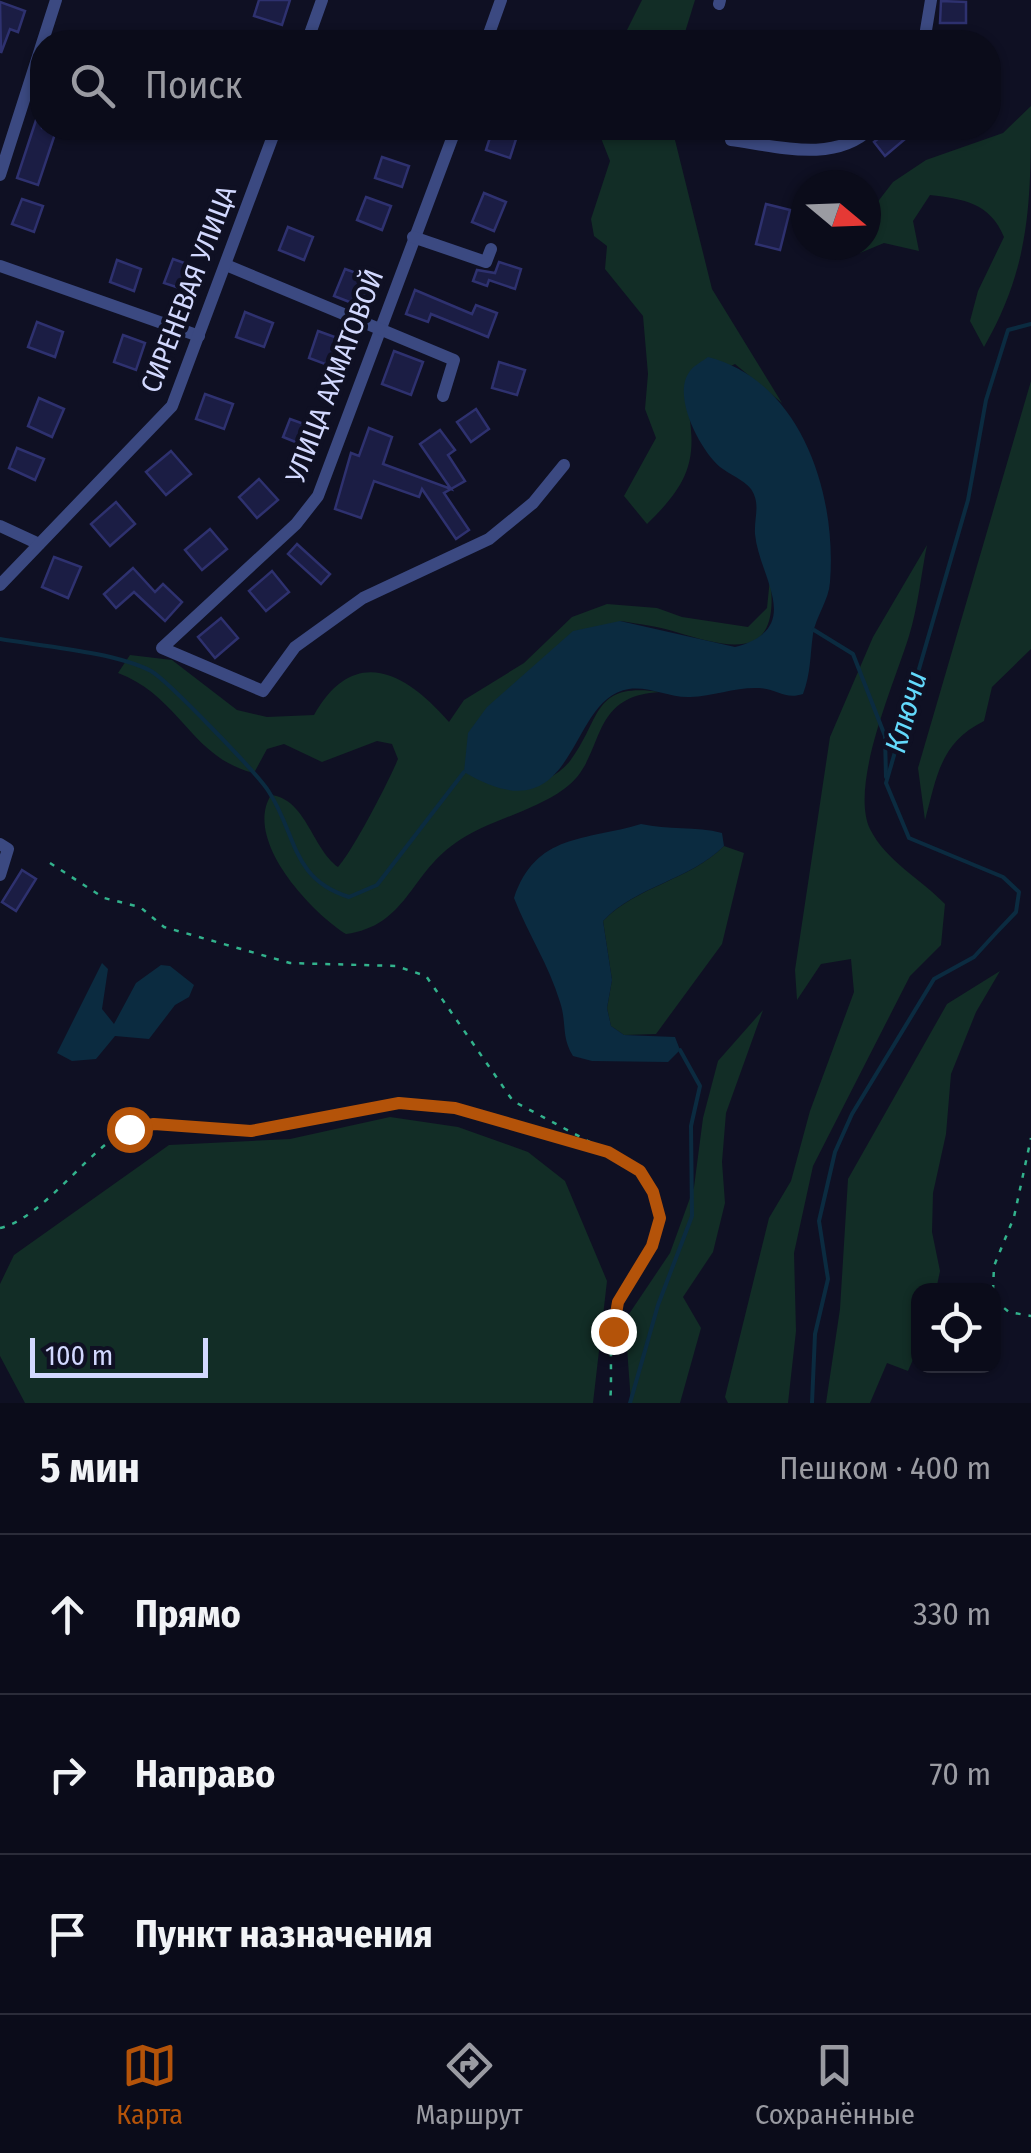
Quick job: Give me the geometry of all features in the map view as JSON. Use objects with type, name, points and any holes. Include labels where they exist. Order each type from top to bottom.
[{"type":"street","points":[[46,30],[56,0]]},
{"type":"street","points":[[311,30],[322,0]]},
{"type":"street","points":[[490,30],[501,0]]},
{"type":"street","points":[[926,30],[931,0]]},
{"type":"street","points":[[0,175],[30,81]]},
{"type":"street","name":"СИРЕНЕВАЯ УЛИЦА","points":[[0,585],[172,406],[272,140]]},
{"type":"street","name":"УЛИЦА АХМАТОВОЙ","points":[[451,140],[318,496],[296,524],[162,648],[263,691],[295,648],[363,598],[490,539],[533,503],[564,465]]},
{"type":"street","points":[[731,140],[824,150],[859,140]]},
{"type":"street","points":[[413,237],[486,262],[490,249]]},
{"type":"street","points":[[226,265],[454,360],[443,396]]},
{"type":"street","points":[[0,266],[199,336]]},
{"type":"street","points":[[0,526],[40,544]]},
{"type":"street","points":[[0,844],[8,850],[0,875]]},
{"type":"path","points":[[50,863],[104,898],[140,907],[164,927],[290,963],[396,966],[426,976],[513,1101],[640,1171],[653,1192],[660,1218],[652,1246],[618,1302],[610,1403]]},
{"type":"path","points":[[0,1228],[34,1208],[129,1129],[154,1124],[251,1131],[399,1103],[455,1108],[608,1152]]},
{"type":"path","points":[[993,1283],[994,1266],[1014,1217],[1031,1138]]},
{"type":"path","points":[[1001,1306],[1009,1312],[1031,1316]]},
{"type":"green space","points":[[642,0],[695,0],[686,30],[627,30]]},
{"type":"green space","points":[[1031,106],[1029,202],[1020,260],[1000,317],[984,347],[970,321],[978,291],[1004,237],[998,226],[974,205],[930,195],[913,221],[919,251],[881,244],[881,198],[893,182],[926,160],[983,140],[1001,140],[1001,134]]},
{"type":"green space","points":[[602,140],[675,140],[712,289],[782,403],[735,364],[684,388],[691,430],[689,462],[675,492],[647,524],[624,496],[656,438],[645,409],[648,374],[643,316],[605,269],[607,246],[594,236],[591,219],[610,161]]},
{"type":"green space","points":[[1031,381],[1031,649],[992,687],[984,721],[949,750],[937,775],[925,820],[918,768]]},
{"type":"green space","points":[[927,545],[912,625],[869,760],[865,810],[870,829],[885,851],[945,904],[941,945],[910,976],[813,1166],[794,1253],[796,1331],[788,1403],[728,1403],[725,1397],[769,1218],[791,1181],[810,1111],[854,992],[851,959],[821,964],[797,1000],[795,970],[830,737],[873,637]]},
{"type":"green space","points":[[770,578],[772,605],[768,624],[761,636],[749,642],[717,643],[620,621],[523,790],[570,761],[610,698],[638,690],[660,692],[636,696],[608,716],[578,776],[564,789],[454,844],[382,921],[346,934],[316,909],[285,873],[266,833],[265,813],[271,795],[293,805],[338,867],[361,832],[398,759],[392,744],[377,741],[322,762],[284,744],[267,749],[254,773],[215,754],[157,696],[118,673],[130,655],[172,660],[237,710],[267,717],[314,715],[346,679],[380,673],[415,690],[449,722],[464,700],[524,663],[572,617],[607,604],[657,608],[682,617],[748,627],[767,608]]},
{"type":"green space","points":[[724,846],[744,853],[722,944],[656,1034],[624,1035],[611,1026],[607,1008],[612,980],[603,921],[631,899],[696,867]]},
{"type":"green space","points":[[1000,971],[976,1012],[951,1074],[946,1134],[933,1193],[932,1232],[940,1271],[937,1283],[911,1283],[908,1371],[887,1363],[870,1403],[826,1403],[840,1309],[848,1179],[947,1004]]},
{"type":"green space","points":[[763,1010],[726,1113],[722,1162],[725,1203],[713,1252],[683,1297],[701,1328],[680,1403],[631,1403],[625,1320],[670,1253],[694,1187],[703,1118],[718,1061]]},
{"type":"green space","points":[[390,1117],[458,1127],[528,1152],[565,1181],[607,1281],[593,1403],[25,1403],[0,1356],[0,1284],[14,1255],[169,1145],[290,1139]]},
{"type":"water","points":[[708,357],[741,370],[768,390],[790,416],[819,479],[831,548],[830,582],[815,627],[803,694],[791,696],[750,688],[682,697],[629,689],[608,698],[566,760],[550,778],[530,789],[502,789],[464,772],[468,733],[487,707],[573,631],[620,621],[735,647],[769,628],[773,600],[758,551],[754,495],[712,459],[690,422],[686,407],[685,381],[691,369]]},
{"type":"water","points":[[641,824],[722,833],[724,846],[695,867],[631,899],[603,921],[612,980],[607,1008],[611,1026],[624,1035],[675,1037],[680,1050],[668,1062],[592,1061],[573,1056],[569,1049],[555,988],[514,898],[523,877],[549,851],[582,838]]},
{"type":"water","points":[[102,963],[108,969],[102,1009],[114,1024],[136,983],[161,965],[170,966],[194,985],[189,997],[175,1005],[149,1039],[115,1036],[96,1059],[72,1061],[57,1053]]},
{"type":"building","points":[[259,0],[290,0],[282,25],[254,16]]},
{"type":"building","points":[[941,1],[966,2],[966,23],[940,23]]},
{"type":"building","points":[[0,2],[25,11],[18,32],[10,29],[1,53]]},
{"type":"building","points":[[30,138],[53,140],[38,185],[17,178]]},
{"type":"building","points":[[489,140],[516,140],[510,158],[486,150]]},
{"type":"building","points":[[876,140],[904,140],[885,156],[874,142]]},
{"type":"building","points":[[382,157],[409,166],[402,187],[375,178]]},
{"type":"building","points":[[484,193],[506,202],[494,231],[472,222]]},
{"type":"building","points":[[366,197],[391,206],[382,230],[357,220]]},
{"type":"building","points":[[22,199],[43,206],[34,232],[12,224]]},
{"type":"building","points":[[766,204],[790,210],[780,250],[756,244]]},
{"type":"building","points":[[288,227],[313,237],[304,260],[279,250]]},
{"type":"building","points":[[173,259],[193,266],[185,290],[164,283]]},
{"type":"building","points":[[117,260],[141,269],[134,291],[110,282]]},
{"type":"building","points":[[499,262],[521,269],[515,289],[489,280],[487,286],[473,281],[477,270],[495,273]]},
{"type":"building","points":[[345,269],[370,278],[360,306],[334,296]]},
{"type":"building","points":[[415,290],[472,314],[476,305],[497,313],[488,337],[431,314],[428,322],[406,314]]},
{"type":"building","points":[[245,312],[273,323],[264,347],[236,337]]},
{"type":"building","points":[[37,322],[63,332],[55,357],[28,347]]},
{"type":"building","points":[[318,331],[343,340],[333,367],[309,358]]},
{"type":"building","points":[[123,335],[145,343],[136,370],[114,362]]},
{"type":"building","points":[[394,351],[423,362],[411,395],[382,384]]},
{"type":"building","points":[[499,362],[525,370],[517,395],[492,388]]},
{"type":"building","points":[[205,394],[233,404],[224,429],[196,419]]},
{"type":"building","points":[[39,398],[64,409],[52,437],[28,426]]},
{"type":"building","points":[[476,409],[489,429],[471,442],[457,422]]},
{"type":"building","points":[[290,419],[315,428],[308,447],[283,437]]},
{"type":"building","points":[[369,428],[392,437],[383,464],[451,489],[444,493],[469,530],[456,539],[422,489],[419,497],[374,481],[361,518],[335,509],[351,453],[359,456]]},
{"type":"building","points":[[440,430],[455,450],[448,455],[465,481],[451,489],[420,444]]},
{"type":"building","points":[[17,448],[44,459],[35,480],[9,468]]},
{"type":"building","points":[[171,451],[191,474],[166,495],[146,472]]},
{"type":"building","points":[[259,479],[278,500],[257,518],[239,497]]},
{"type":"building","points":[[116,502],[135,524],[110,546],[91,524]]},
{"type":"building","points":[[210,529],[227,549],[202,570],[185,550]]},
{"type":"building","points":[[297,544],[330,574],[321,584],[288,554]]},
{"type":"building","points":[[54,557],[81,567],[68,598],[42,587]]},
{"type":"building","points":[[133,568],[155,592],[163,584],[182,602],[165,621],[134,592],[116,608],[104,594]]},
{"type":"building","points":[[272,571],[289,592],[266,611],[249,591]]},
{"type":"building","points":[[221,618],[238,638],[215,658],[198,637]]},
{"type":"building","points":[[22,870],[36,879],[16,911],[2,902]]},
{"type":"waterway","name":"Ключи","points":[[812,1403],[815,1334],[828,1279],[819,1221],[835,1152],[852,1114],[934,979],[974,957],[1016,912],[1019,892],[1003,877],[909,838],[886,783],[968,500],[986,400],[1008,330],[1031,324]]},
{"type":"waterway","points":[[814,630],[853,654],[885,736],[886,777]]},
{"type":"waterway","points":[[0,639],[98,654],[151,671],[193,709],[269,792],[298,854],[316,879],[349,897],[377,885],[464,772]]},
{"type":"waterway","points":[[630,1403],[658,1305],[692,1216],[691,1126],[700,1086],[680,1050]]},
{"type":"route","points":[[129,1129],[154,1124],[204,1131],[251,1131],[399,1103],[455,1108],[608,1152],[640,1171],[653,1192],[660,1218],[652,1246],[633,1284],[618,1302],[613,1331]]}]
